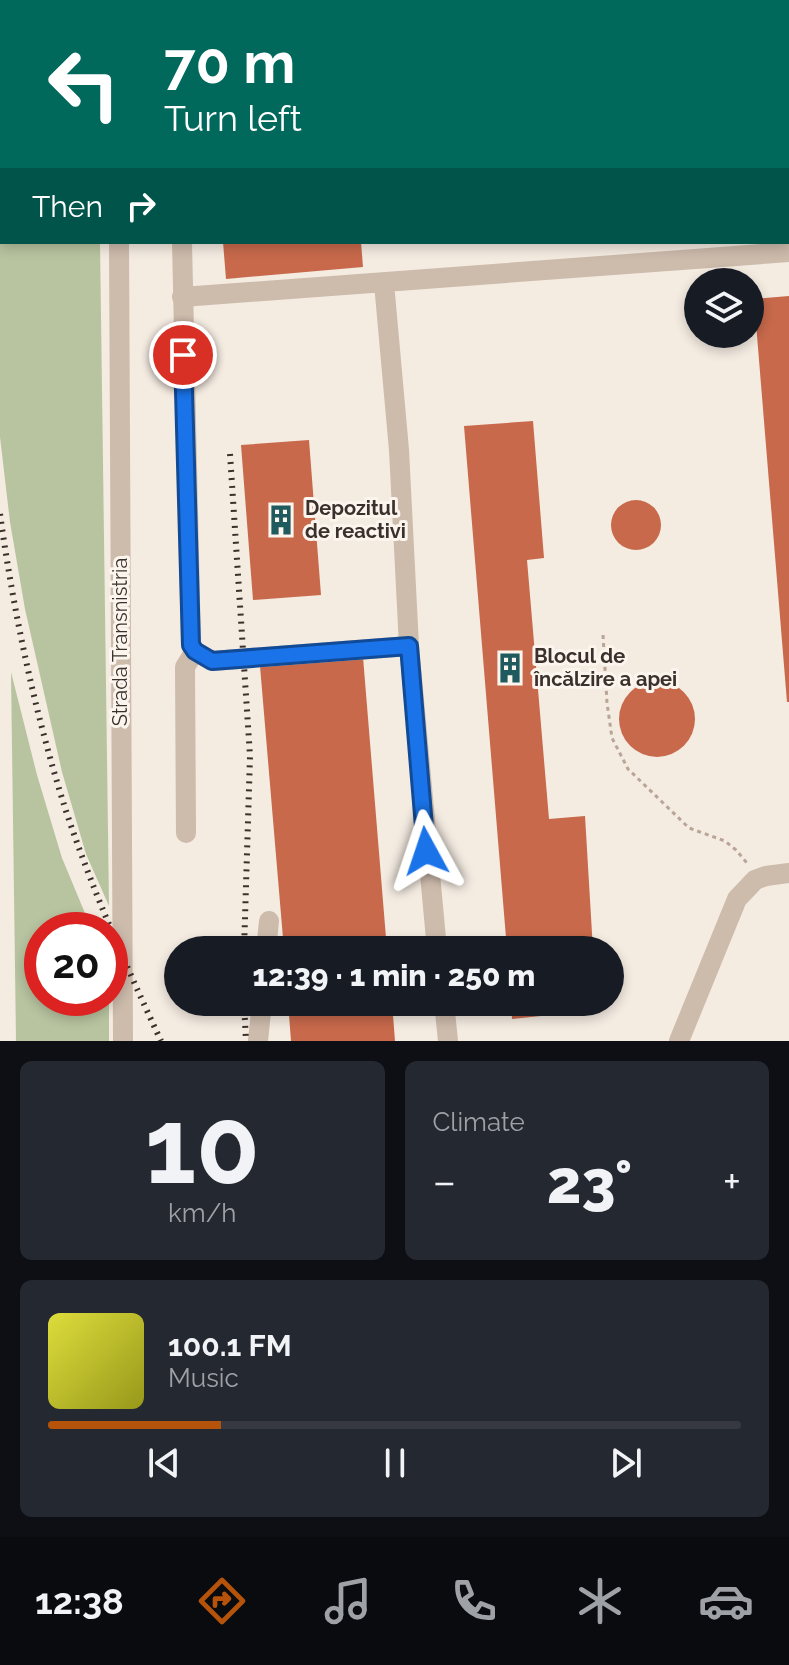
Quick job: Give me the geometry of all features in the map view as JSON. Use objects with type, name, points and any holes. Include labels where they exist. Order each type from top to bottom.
[{"type":"street","name":"Strada Transnistria","points":[[119,244],[123,1041]]},
{"type":"street","points":[[182,244],[191,645],[212,661],[409,646]]},
{"type":"street","points":[[182,297],[789,252]]},
{"type":"street","points":[[384,283],[399,450],[409,646],[436,936]]},
{"type":"street","points":[[186,833],[185,667],[195,651]]},
{"type":"street","points":[[679,1041],[737,899],[745,888],[759,879],[789,873]]},
{"type":"street","points":[[267,936],[269,921]]},
{"type":"street","points":[[258,1041],[261,1016]]},
{"type":"street","points":[[445,1016],[448,1041]]},
{"type":"path","points":[[603,635],[612,738],[628,769],[689,828],[725,841],[736,850],[759,879]]},
{"type":"green space","points":[[0,244],[100,244],[109,906],[86,854],[62,772],[25,609],[0,437]]},
{"type":"green space","points":[[11,672],[62,858],[84,912],[24,912],[24,1016],[109,1016],[109,1041],[16,1041]]},
{"type":"building","points":[[223,244],[361,244],[363,267],[226,279]]},
{"type":"building","points":[[789,296],[789,702],[758,348],[764,348],[764,298]]},
{"type":"building","name":"Blocul de încălzire a apei","points":[[533,421],[544,558],[527,560],[549,819],[585,816],[592,936],[506,936],[464,426]]},
{"type":"building","name":"Depozitul de reaсtivi","points":[[309,440],[321,595],[253,600],[241,445]]},
{"type":"building","points":[[636,500],[654,507],[661,525],[654,543],[636,550],[618,543],[611,525],[618,507]]},
{"type":"building","points":[[363,657],[386,936],[283,936],[260,666]]},
{"type":"building","points":[[657,681],[671,684],[684,692],[692,705],[695,719],[692,733],[684,746],[671,754],[657,757],[643,754],[630,746],[622,733],[619,719],[622,705],[630,692],[643,684]]},
{"type":"building","points":[[289,1016],[393,1016],[395,1041],[291,1041]]},
{"type":"building","points":[[512,1016],[541,1016],[512,1019]]},
{"type":"railway","points":[[230,454],[250,756],[244,936]]},
{"type":"railway","points":[[0,514],[27,664],[66,811],[98,898],[161,1041]]},
{"type":"railway","points":[[245,1016],[246,1041]]},
{"type":"place","name":"Depozitul de reaсtivi","points":[[281,520]]},
{"type":"place","name":"Blocul de încălzire a apei","points":[[510,668]]},
{"type":"route","points":[[183,355],[191,645],[212,661],[409,646],[426,851]]}]
